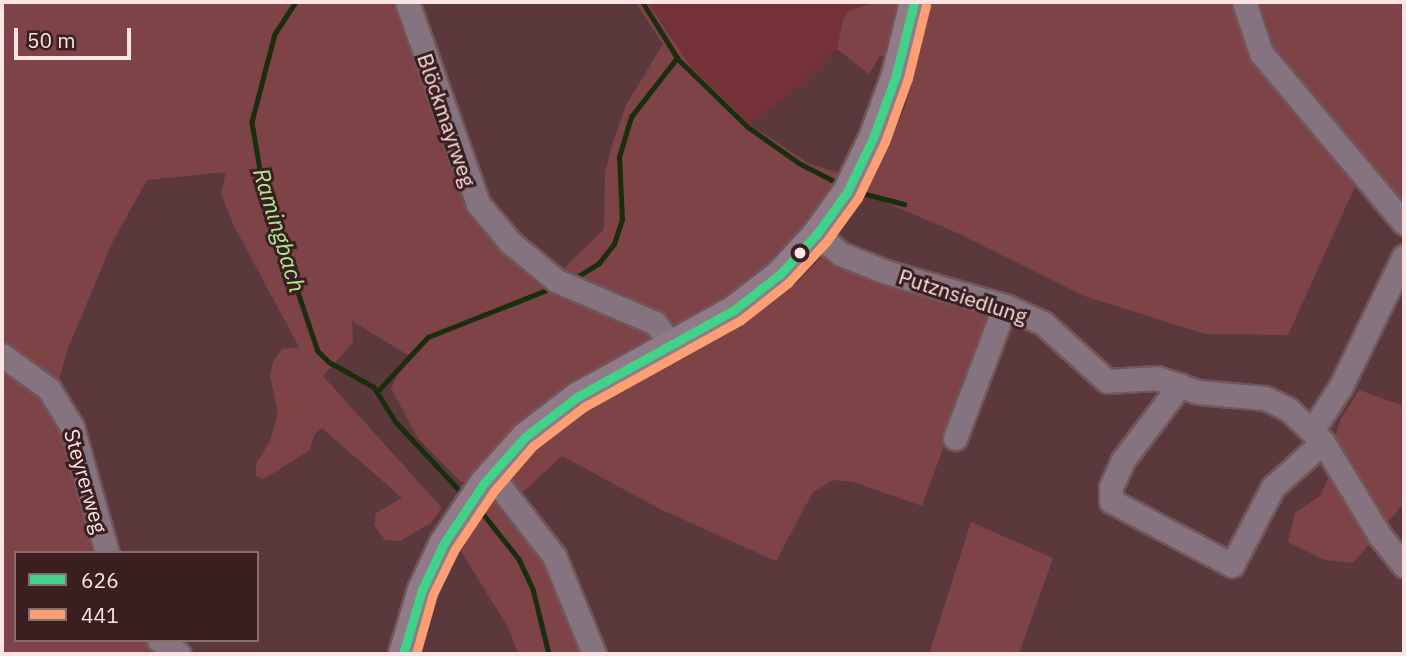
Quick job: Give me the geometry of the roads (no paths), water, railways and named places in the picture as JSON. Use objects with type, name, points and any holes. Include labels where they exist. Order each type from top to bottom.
[{"type":"main road","points":[[403,654],[422,590],[449,535],[487,479],[548,417],[759,292],[816,235],[849,188],[888,99],[914,2]]},
{"type":"street","name":"Blöckmayrweg","points":[[407,2],[478,204],[512,243],[557,281],[655,323],[671,345]]},
{"type":"street","points":[[1244,2],[1261,53],[1404,223]]},
{"type":"street","name":"Putznsiedlung","points":[[816,235],[841,254],[886,272],[1005,306],[1043,323],[1107,381],[1157,378],[1198,392],[1265,398],[1318,435],[1380,536],[1404,565]]},
{"type":"street","points":[[1180,385],[1123,460],[1111,487],[1111,501],[1232,565],[1273,487],[1318,435],[1404,256]]},
{"type":"street","points":[[955,438],[1005,306]]},
{"type":"street","name":"Steyrerweg","points":[[2,355],[48,389],[72,427],[106,551]]},
{"type":"street","points":[[487,479],[554,556],[594,654]]},
{"type":"street","points":[[162,642],[179,654]]},
{"type":"waterway","name":"Ramingbach","points":[[296,2],[275,34],[252,122],[263,188],[318,351],[329,362],[374,387],[395,421],[463,494]]},
{"type":"waterway","name":"Ramingbach","points":[[577,277],[599,263],[614,244],[622,220],[619,157],[631,117],[677,58],[642,2]]},
{"type":"waterway","points":[[677,58],[748,127],[799,163],[840,184]]},
{"type":"waterway","points":[[858,192],[904,204]]},
{"type":"waterway","name":"Ramingbach","points":[[377,392],[428,337],[547,290]]},
{"type":"waterway","name":"Ramingbach","points":[[480,510],[519,559],[533,589],[549,654]]}]
